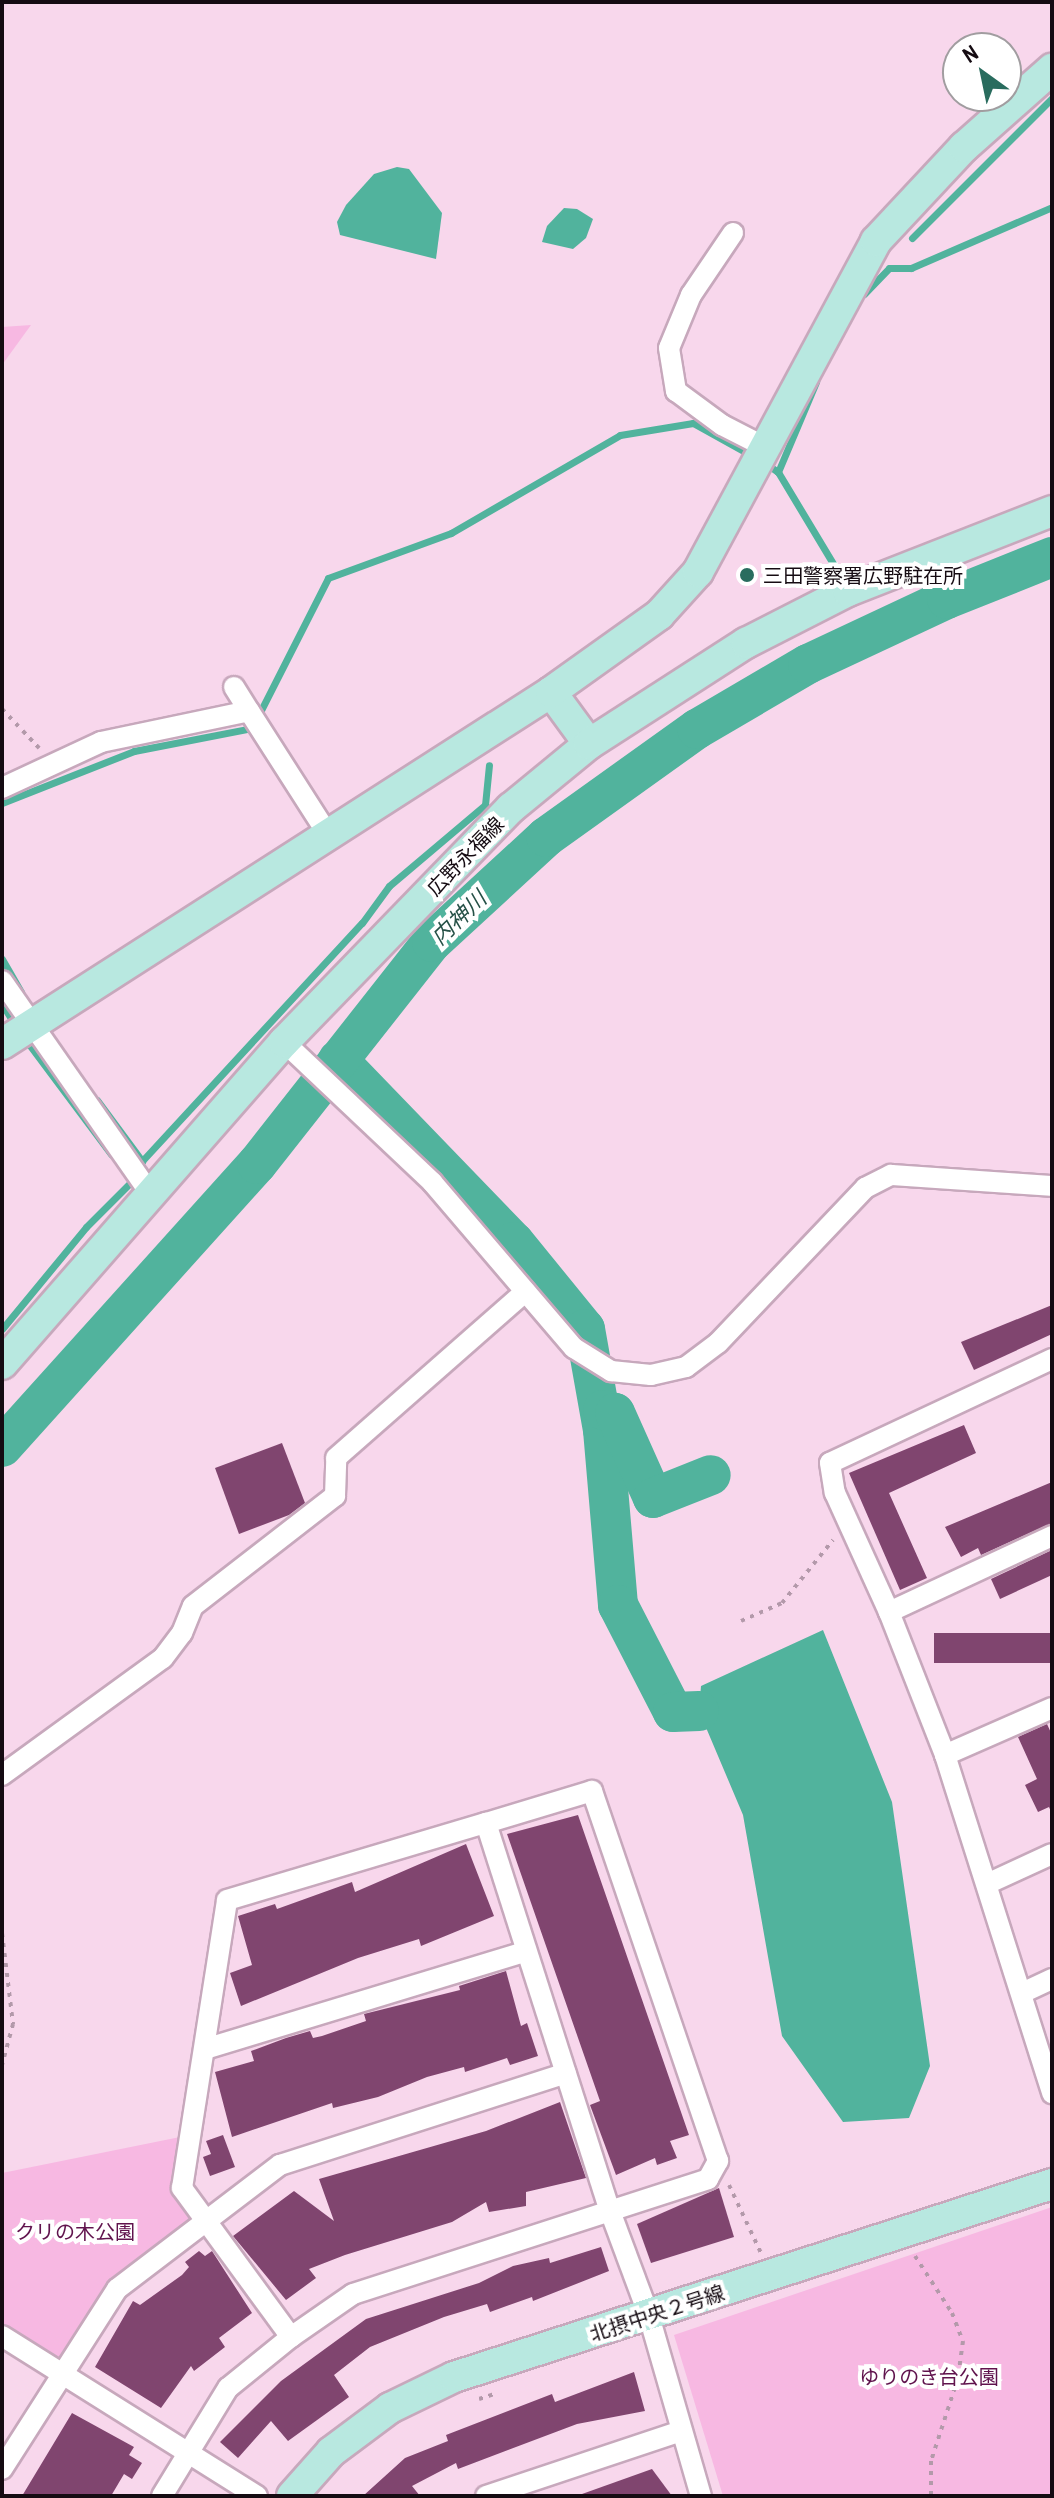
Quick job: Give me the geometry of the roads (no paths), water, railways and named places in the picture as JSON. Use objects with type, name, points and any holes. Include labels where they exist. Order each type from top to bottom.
[{"type":"street","points":[[2,1044],[551,692],[659,615],[698,572],[876,241],[964,147],[1052,69]]},
{"type":"street","points":[[733,233],[691,295],[669,348],[676,391],[722,425],[765,447]]},
{"type":"street","name":"広野永福線","points":[[2,1364],[152,1196],[511,808],[589,744],[746,643],[835,597],[1052,511]]},
{"type":"street","points":[[234,687],[327,833]]},
{"type":"street","points":[[551,692],[589,744]]},
{"type":"street","points":[[2,788],[51,762],[101,742],[249,711]]},
{"type":"street","points":[[2,981],[152,1196]]},
{"type":"street","points":[[290,1048],[377,1126],[574,1348],[611,1371],[651,1375],[686,1367],[718,1343],[865,1188],[891,1175],[1052,1186]]},
{"type":"street","points":[[2,1775],[163,1658],[182,1633],[193,1606],[335,1496],[336,1458],[525,1292]]},
{"type":"street","points":[[1052,1359],[830,1463],[848,1522],[889,1612],[945,1755],[989,1883],[1052,2093]]},
{"type":"street","points":[[889,1612],[1052,1536]]},
{"type":"street","points":[[945,1755],[1052,1708]]},
{"type":"street","points":[[162,2496],[228,2388],[291,2337],[353,2294],[708,2179],[718,2161],[592,1791],[227,1900],[182,2188],[291,2337]]},
{"type":"street","points":[[486,1823],[610,2211],[649,2316],[701,2496]]},
{"type":"street","points":[[989,1883],[1052,1854]]},
{"type":"street","points":[[205,2049],[525,1952]]},
{"type":"street","points":[[1022,1993],[1052,1979]]},
{"type":"street","points":[[2,2469],[117,2289],[280,2165],[566,2073]]},
{"type":"street","name":"北摂中央２号線","points":[[292,2496],[331,2452],[390,2408],[454,2377],[1052,2184]]},
{"type":"street","points":[[2,2336],[257,2496]]},
{"type":"street","points":[[486,2496],[681,2431]]},
{"type":"waterway","points":[[912,238],[1052,98]]},
{"type":"waterway","points":[[864,294],[889,268],[911,268],[1052,207]]},
{"type":"waterway","points":[[778,472],[816,382]]},
{"type":"waterway","points":[[2,803],[134,751],[252,728],[328,578],[451,533],[620,435],[693,423],[754,457]]},
{"type":"waterway","points":[[765,463],[778,472],[835,567]]},
{"type":"waterway","name":"内神川","points":[[2,1447],[257,1164],[432,942],[546,837],[697,729],[808,664],[947,599],[1052,557]]},
{"type":"waterway","points":[[2,1329],[86,1227],[131,1182],[142,1161],[362,923],[389,886],[485,805],[489,765]]},
{"type":"waterway","points":[[2,959],[21,992]]},
{"type":"waterway","points":[[2,1004],[16,1026]]},
{"type":"waterway","points":[[25,1039],[111,1154]]},
{"type":"waterway","points":[[338,1060],[514,1242],[585,1329],[603,1430],[618,1605],[673,1712],[699,1711]]},
{"type":"waterway","points":[[97,1100],[142,1161]]},
{"type":"waterway","points":[[603,1410],[615,1413],[653,1498],[711,1475]]},
{"type":"place","name":"三田警察署広野駐在所","points":[[747,575]]},
{"type":"park label","name":"クリの木公園","points":[[75,2231]]},
{"type":"park label","name":"ゆりのき台公園","points":[[929,2376]]}]
